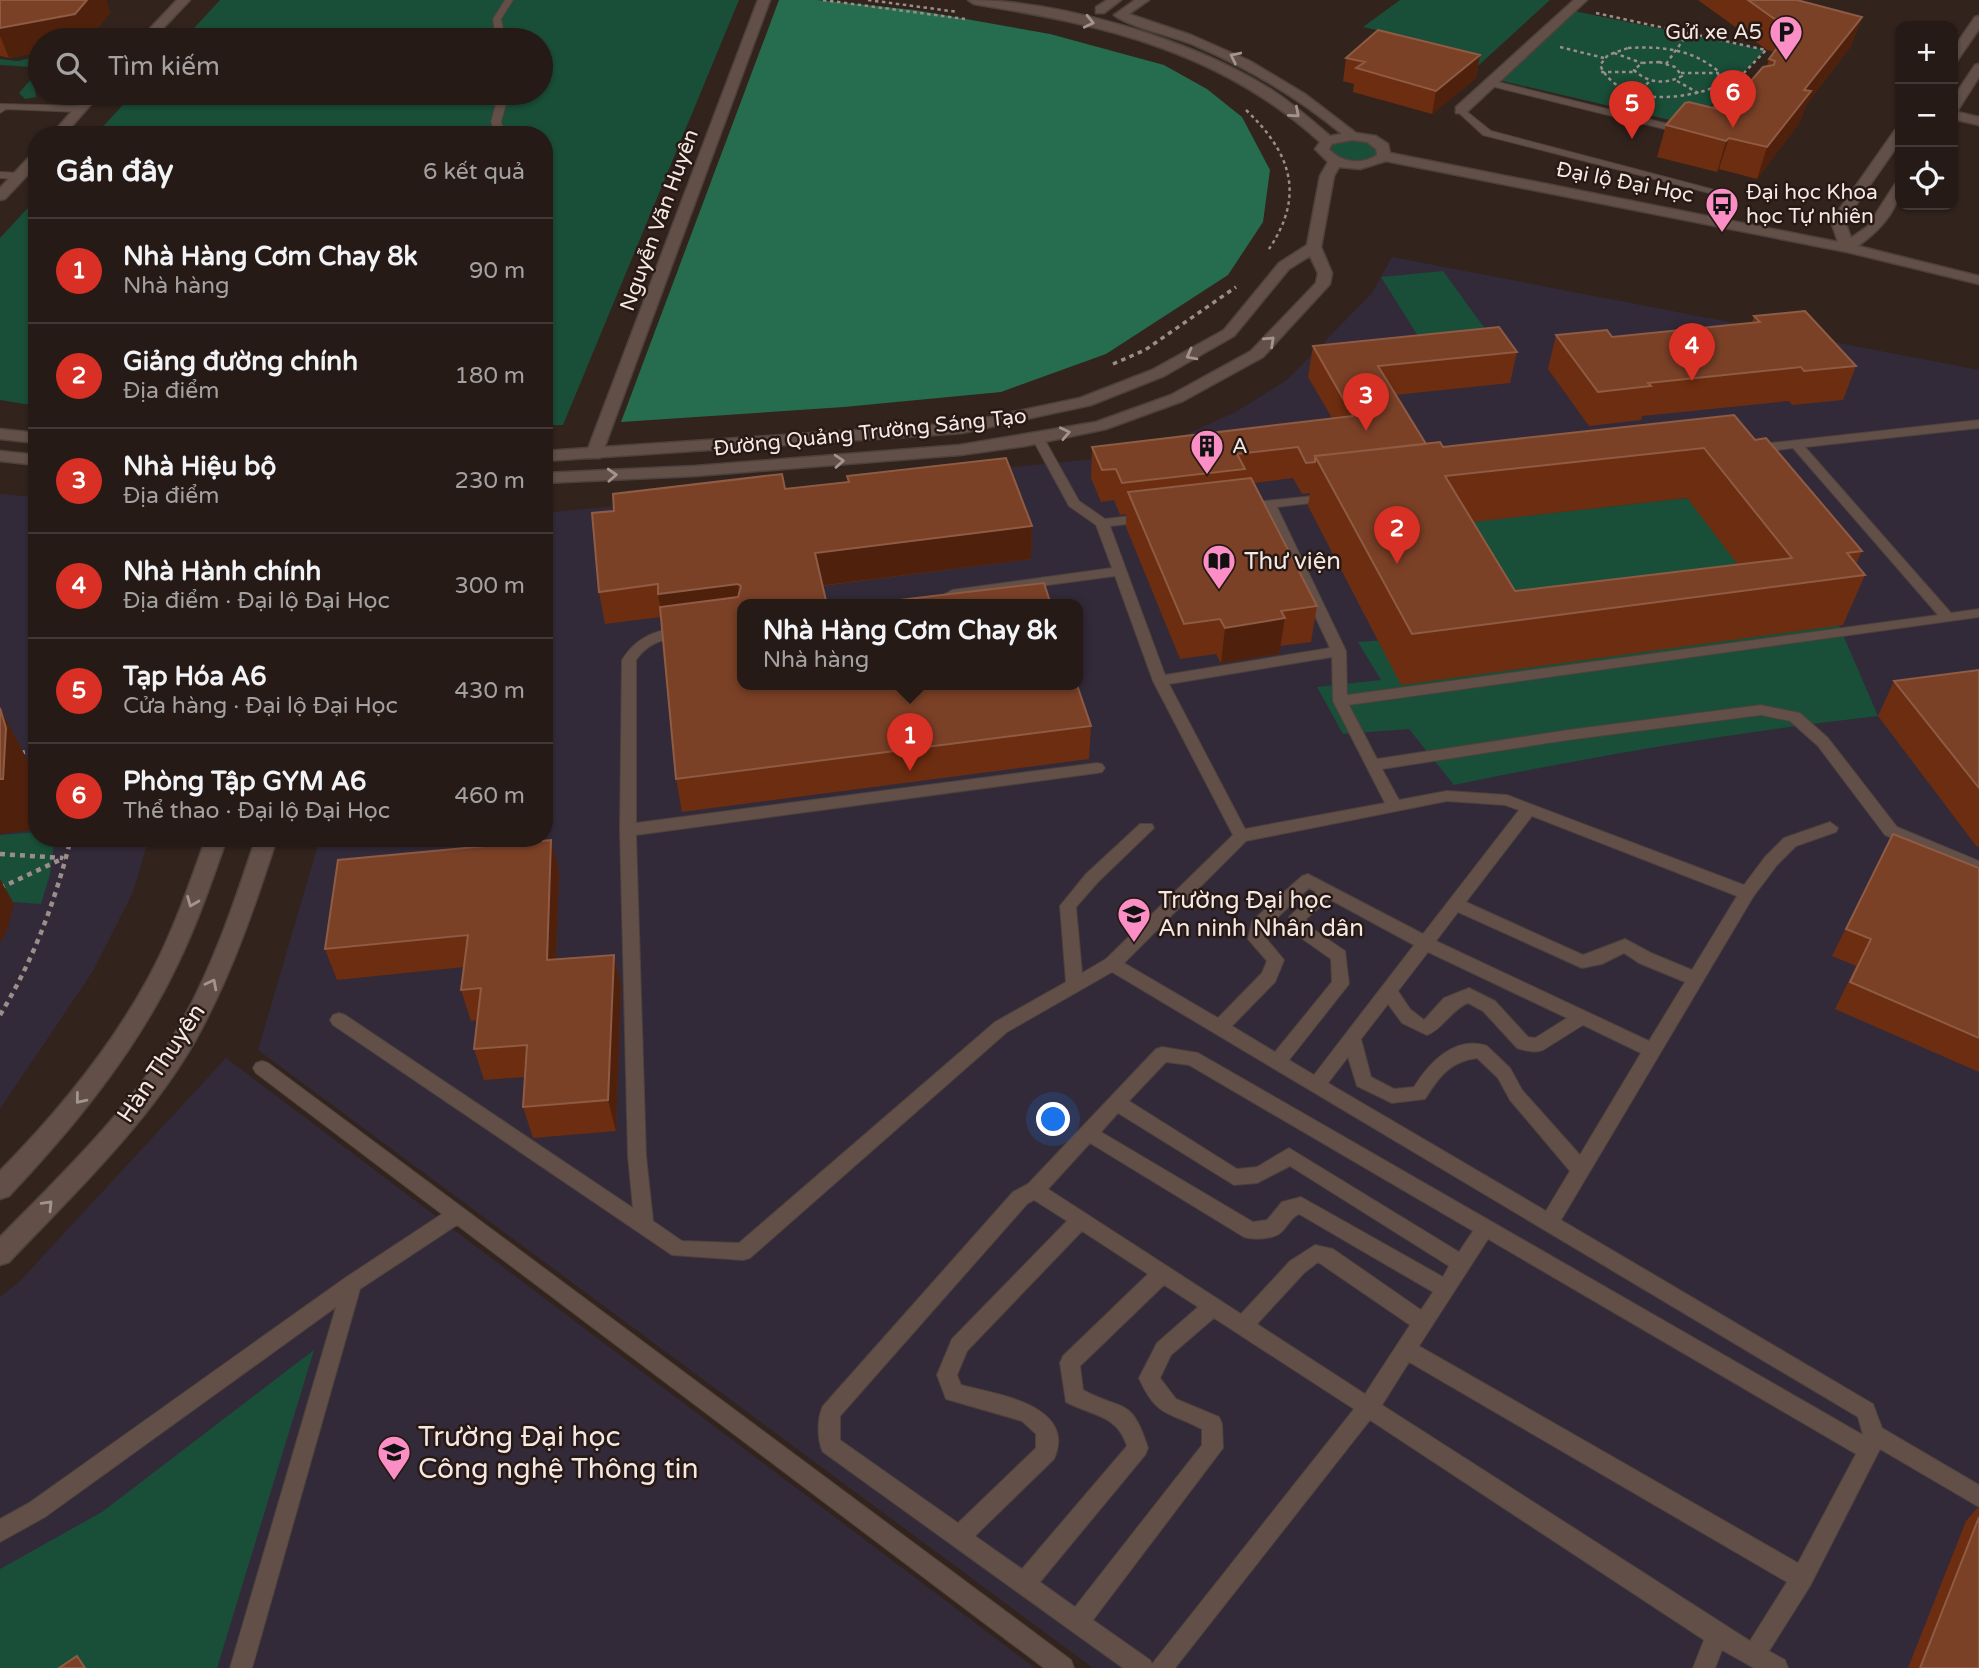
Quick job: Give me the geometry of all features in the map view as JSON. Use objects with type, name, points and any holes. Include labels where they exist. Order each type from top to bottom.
[{"type":"street","points":[[157,28],[184,0]]},
{"type":"street","name":"Nguyễn Văn Huyên","points":[[594,454],[764,0]]},
{"type":"street","points":[[974,0],[1102,25],[1192,55],[1256,85],[1286,105],[1327,141]]},
{"type":"street","points":[[1034,0],[1100,10],[1183,34],[1248,64],[1300,97],[1352,136],[1378,143],[1383,147],[1384,156],[1364,164],[1336,161],[1324,153],[1322,149],[1327,141],[1352,136]]},
{"type":"street","points":[[1100,10],[1115,0]]},
{"type":"street","points":[[1120,15],[1143,0]]},
{"type":"street","points":[[1461,110],[1583,5]]},
{"type":"street","points":[[1958,51],[1979,20]]},
{"type":"street","points":[[1958,100],[1979,68]]},
{"type":"street","points":[[65,126],[84,105]]},
{"type":"street","points":[[1958,116],[1979,121]]},
{"type":"street","points":[[1895,139],[1838,221],[1847,248],[1873,229],[1895,195]]},
{"type":"street","name":"Đại lộ Đại Học","points":[[1384,156],[1847,248],[1979,280]]},
{"type":"street","name":"Đường Quảng Trường Sáng Tạo","points":[[553,477],[960,450],[1100,426],[1177,398],[1257,354],[1323,284],[1325,273],[1314,247],[1327,176],[1336,161]]},
{"type":"street","points":[[0,196],[28,166]]},
{"type":"street","name":"Đường Quảng Trường Sáng Tạo","points":[[553,456],[962,428],[1085,402],[1158,373],[1229,333],[1284,265],[1314,247]]},
{"type":"street","points":[[0,434],[28,437]]},
{"type":"street","points":[[0,456],[28,459]]},
{"type":"street","name":"Hàn Thuyên","points":[[0,1188],[44,1144],[124,1040],[159,980],[213,847]]},
{"type":"street","name":"Hàn Thuyên","points":[[0,1254],[96,1155],[141,1099],[185,1037],[229,950],[264,847]]},
{"type":"lane","points":[[498,28],[497,19],[509,0]]},
{"type":"lane","points":[[1490,83],[1677,129],[1710,113],[1743,89],[1758,93]]},
{"type":"lane","points":[[1,105],[80,109]]},
{"type":"lane","points":[[498,126],[496,122],[501,105]]},
{"type":"lane","points":[[1461,110],[1487,134],[1725,194]]},
{"type":"lane","points":[[0,175],[19,176]]},
{"type":"lane","points":[[1741,450],[1979,424]]},
{"type":"lane","points":[[1038,438],[1074,503],[1102,523],[1160,681],[1241,836]]},
{"type":"lane","points":[[1796,444],[1948,618]]},
{"type":"lane","points":[[1227,509],[1336,496]]},
{"type":"lane","points":[[1269,504],[1339,651],[1340,701],[1394,806]]},
{"type":"lane","points":[[1102,523],[1158,517]]},
{"type":"lane","points":[[943,596],[1120,571]]},
{"type":"lane","points":[[1340,701],[1979,613]]},
{"type":"lane","points":[[644,1225],[637,1156],[628,830],[629,660],[637,646],[656,634],[693,629]]},
{"type":"lane","points":[[1160,681],[1339,651]]},
{"type":"lane","points":[[1373,765],[1568,735],[1760,710],[1795,717],[1823,742],[1891,831],[1979,868]]},
{"type":"lane","points":[[628,830],[1097,768]]},
{"type":"lane","points":[[339,1020],[679,1249],[743,1252],[1001,1027],[1112,964],[1241,836],[1447,796],[1507,800],[1747,893]]},
{"type":"lane","points":[[1316,1085],[1529,808]]},
{"type":"lane","points":[[1075,986],[1068,906],[1092,878],[1146,828]]},
{"type":"lane","points":[[1549,1223],[1747,893],[1771,861],[1790,842],[1830,828]]},
{"type":"lane","points":[[1219,1028],[1269,977],[1276,960],[1256,939],[1258,925],[1308,880],[1425,943],[1653,1051]]},
{"type":"lane","points":[[1277,1062],[1341,985],[1339,956],[1303,931],[1297,917],[1328,891]]},
{"type":"lane","points":[[1455,904],[1582,962],[1596,959],[1625,945],[1645,958],[1696,979]]},
{"type":"lane","points":[[1112,964],[1866,1411],[1872,1442],[1802,1578],[1755,1653]]},
{"type":"lane","points":[[1389,989],[1396,1004],[1412,1023],[1427,1028],[1450,1003],[1469,995],[1489,1006],[1523,1043],[1537,1045],[1581,1018]]},
{"type":"lane","points":[[1352,1038],[1363,1081],[1392,1096],[1419,1094],[1436,1068],[1454,1053],[1481,1051],[1504,1073],[1516,1095],[1581,1170]]},
{"type":"lane","points":[[1142,1668],[830,1445],[830,1413],[1020,1198],[1035,1190],[1162,1054],[1192,1058],[1486,1227],[1872,1442],[1979,1497]]},
{"type":"lane","points":[[262,1068],[1063,1668]]},
{"type":"lane","points":[[1116,1103],[1234,1177],[1250,1178],[1260,1175],[1289,1156],[1462,1264]]},
{"type":"lane","points":[[1088,1133],[1251,1231],[1272,1228],[1289,1208],[1301,1205],[1446,1289]]},
{"type":"lane","points":[[1035,1190],[1717,1635],[1755,1653],[1777,1668]]},
{"type":"lane","points":[[0,1531],[37,1510],[352,1284],[457,1214]]},
{"type":"lane","points":[[958,1537],[1047,1452],[1046,1430],[1028,1413],[953,1392],[947,1375],[960,1345],[1081,1219]]},
{"type":"lane","points":[[1161,1668],[1369,1406],[1486,1227]]},
{"type":"lane","points":[[1244,1325],[1297,1267],[1315,1253],[1326,1255],[1423,1323]]},
{"type":"lane","points":[[1025,1583],[1138,1448],[1132,1424],[1120,1413],[1089,1406],[1073,1395],[1070,1363],[1163,1273]]},
{"type":"lane","points":[[241,1668],[352,1284]]},
{"type":"lane","points":[[1078,1621],[1213,1448],[1212,1424],[1198,1415],[1172,1410],[1149,1378],[1164,1349],[1214,1306]]},
{"type":"lane","points":[[1406,1349],[1802,1578]]},
{"type":"lane","points":[[1704,1668],[1717,1635]]},
{"type":"path","points":[[827,0],[969,19]]},
{"type":"path","points":[[868,0],[971,14]]},
{"type":"path","points":[[1583,5],[1772,52]]},
{"type":"path","points":[[1666,64],[1689,32]]},
{"type":"path","points":[[1641,47],[1675,50],[1704,60],[1719,73],[1720,85],[1700,94],[1677,97],[1637,93],[1612,82],[1601,72],[1602,59],[1613,53],[1641,47]]},
{"type":"path","points":[[1739,78],[1766,50]]},
{"type":"path","points":[[1613,53],[1642,63],[1666,64],[1681,73],[1719,73]]},
{"type":"path","points":[[1635,72],[1635,67],[1642,63]]},
{"type":"path","points":[[1601,72],[1635,72],[1651,80],[1676,80],[1700,94]]},
{"type":"path","points":[[1676,80],[1682,76],[1681,73]]},
{"type":"path","points":[[1629,100],[1651,80]]},
{"type":"path","points":[[1238,104],[1267,129],[1281,148],[1292,175],[1287,209],[1273,243],[1265,254]]},
{"type":"path","points":[[1113,365],[1145,350],[1239,284]]},
{"type":"path","points":[[12,755],[28,752]]},
{"type":"path","points":[[0,1015],[23,978],[50,920],[69,847]]},
{"type":"path","points":[[0,854],[64,858],[0,888]]},
{"type":"shaded area","name":"Trường Đại học An ninh Nhân dân","points":[[1392,257],[1979,370],[1979,1668],[1093,1668],[258,1050],[317,847],[553,847],[553,512],[1105,458],[1173,441],[1237,411],[1287,380],[1372,293]]},
{"type":"shaded area","points":[[0,494],[28,496],[28,847],[146,847],[133,892],[93,971],[0,1109]]},
{"type":"shaded area","name":"Trường Đại học Công nghệ Thông tin","points":[[226,1058],[1035,1668],[0,1668],[0,1297],[19,1282]]},
{"type":"green space","points":[[220,0],[739,0],[563,425],[553,425],[553,126],[103,126],[123,105],[553,105],[553,28],[194,28]]},
{"type":"green space","points":[[779,0],[817,0],[915,10],[1050,34],[1164,65],[1207,89],[1242,117],[1270,170],[1263,222],[1228,275],[1106,354],[1001,392],[844,407],[621,422]]},
{"type":"green space","points":[[1400,0],[1550,0],[1467,76],[1390,33],[1363,27]]},
{"type":"green space","points":[[1569,10],[1766,50],[1691,125],[1494,79]]},
{"type":"green space","points":[[0,59],[18,61],[28,59],[28,67],[0,65]]},
{"type":"green space","points":[[28,83],[28,98],[19,93]]},
{"type":"green space","points":[[1346,140],[1369,143],[1377,153],[1366,160],[1355,161],[1332,153],[1331,146]]},
{"type":"green space","points":[[28,208],[28,405],[0,400],[0,238]]},
{"type":"green space","points":[[1443,271],[1491,337],[1423,344],[1381,277]]},
{"type":"green space","points":[[1687,498],[1825,593],[1878,716],[1665,746],[1454,785],[1409,729],[1343,734],[1317,687],[1381,680],[1358,642],[1419,638],[1502,642],[1434,526]]},
{"type":"green space","points":[[28,833],[28,847],[54,847],[50,874],[41,904],[0,901],[0,835]]},
{"type":"green space","points":[[314,1350],[217,1668],[0,1668],[0,1569],[102,1512]]},
{"type":"building","points":[[0,0],[87,0],[75,14],[0,28]]},
{"type":"building","points":[[1748,0],[1797,0],[1862,17],[1804,90],[1811,91],[1767,147],[1729,138],[1726,141],[1666,125],[1685,103],[1689,102],[1725,111],[1763,67],[1774,65],[1775,61],[1769,59],[1795,24],[1776,20]]},
{"type":"building","points":[[1378,30],[1480,55],[1436,91],[1356,68],[1365,62],[1346,58]]},
{"type":"building","points":[[1805,311],[1856,366],[1804,371],[1801,367],[1648,383],[1651,386],[1598,392],[1556,335],[1607,330],[1612,337],[1760,322],[1754,316]]},
{"type":"building","points":[[1499,327],[1517,352],[1378,366],[1426,444],[1315,456],[1315,462],[1306,463],[1298,447],[1237,454],[1245,469],[1122,483],[1116,469],[1102,470],[1092,447],[1353,416],[1313,346]]},
{"type":"building","points":[[1734,415],[1755,440],[1766,438],[1862,551],[1847,553],[1865,575],[1412,634],[1315,456],[1440,442],[1443,447]],"holes":[[[1704,448],[1792,558],[1515,591],[1445,476]]]},
{"type":"building","points":[[1006,458],[1032,526],[815,553],[826,599],[737,599],[737,690],[1079,690],[1091,726],[676,779],[660,607],[738,597],[741,586],[738,584],[658,594],[658,584],[599,592],[592,513],[614,511],[613,494],[782,474],[785,489],[849,482],[847,476]]},
{"type":"building","points":[[1251,478],[1317,606],[1281,611],[1285,618],[1225,628],[1220,619],[1184,624],[1128,492]]},
{"type":"building","points":[[1044,583],[1049,599],[908,599]]},
{"type":"building","points":[[1979,670],[1979,788],[1894,681]]},
{"type":"building","points":[[0,708],[6,728],[3,779],[0,779]]},
{"type":"building","points":[[1893,834],[1979,868],[1979,1038],[1850,982],[1871,939],[1846,929]]},
{"type":"building","points":[[476,847],[551,847],[547,960],[614,955],[608,1100],[523,1107],[527,1045],[474,1049],[481,988],[461,990],[468,935],[325,949],[338,860]]},
{"type":"building","points":[[1979,1517],[1979,1668],[1920,1668]]},
{"type":"building","points":[[77,1656],[85,1668],[59,1668]]},
{"type":"place","name":"Gửi xe A5","points":[[1786,62]]},
{"type":"place","name":"Phòng Tập GYM A6","points":[[1733,128]]},
{"type":"place","name":"Tạp Hóa A6","points":[[1632,139]]},
{"type":"place","name":"Đại học Khoa học Tự nhiên","points":[[1722,234]]},
{"type":"place","name":"Nhà Hành chính","points":[[1692,381]]},
{"type":"place","name":"Nhà Hiệu bộ","points":[[1366,431]]},
{"type":"place","name":"A","points":[[1207,476]]},
{"type":"place","name":"Giảng đường chính","points":[[1397,564]]},
{"type":"place","name":"Thư viện","points":[[1219,591]]},
{"type":"place","name":"Nhà Hàng Cơm Chay 8k","points":[[910,771]]},
{"type":"place","name":"Trường Đại học An ninh Nhân dân","points":[[1134,944]]},
{"type":"place","name":"Trường Đại học Công nghệ Thông tin","points":[[394,1482]]}]
